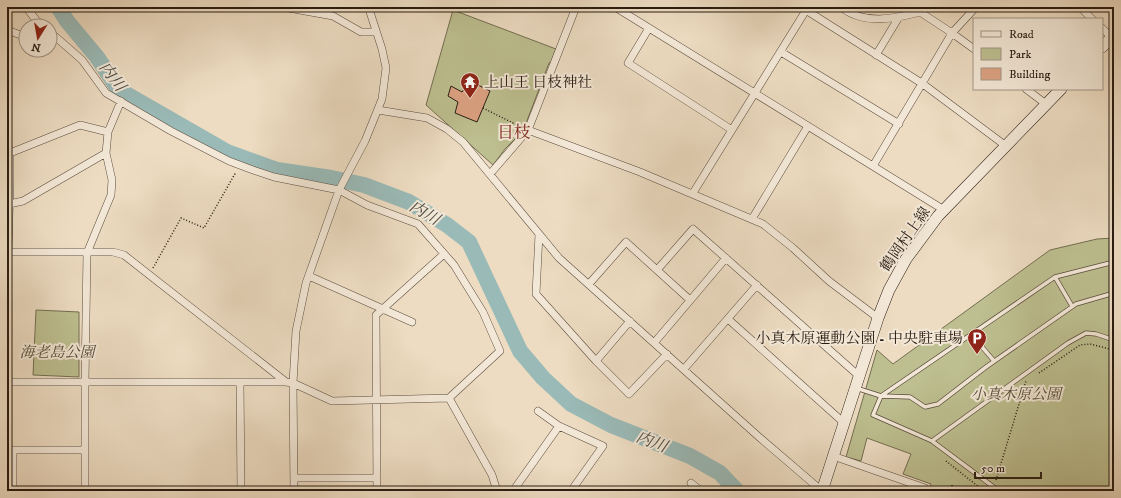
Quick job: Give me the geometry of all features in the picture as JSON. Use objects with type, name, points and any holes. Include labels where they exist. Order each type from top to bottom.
[{"type":"main road","points":[[1103,46],[1113,36]]},
{"type":"main road","name":"鶴岡村上線","points":[[822,491],[843,422],[856,388],[878,318],[889,290],[906,259],[938,216],[1060,90]]},
{"type":"street","points":[[26,7],[32,18]]},
{"type":"street","points":[[283,7],[333,16],[361,32],[376,32]]},
{"type":"street","points":[[294,491],[289,383],[296,331],[309,276],[339,190],[355,160],[382,99],[386,68],[382,49],[369,7]]},
{"type":"street","points":[[490,174],[528,130],[576,7]]},
{"type":"street","points":[[615,7],[944,210]]},
{"type":"street","points":[[841,7],[848,13],[866,18],[889,19],[920,12],[973,48]]},
{"type":"street","points":[[873,166],[952,33],[976,7]]},
{"type":"street","points":[[1080,7],[1091,18]]},
{"type":"street","points":[[693,194],[781,52],[805,8],[923,84],[1006,146]]},
{"type":"street","points":[[876,55],[899,17]]},
{"type":"street","points":[[649,28],[628,63],[732,130]]},
{"type":"street","points":[[1103,29],[1113,36]]},
{"type":"street","points":[[7,30],[18,34]]},
{"type":"street","points":[[58,39],[82,60],[106,93],[171,131],[229,161],[274,177],[339,190],[367,205],[418,224],[454,265],[483,312],[500,351],[449,398],[332,401],[289,383],[124,255],[113,252],[7,252],[10,153],[80,125],[108,132]]},
{"type":"street","points":[[781,52],[899,124]]},
{"type":"street","points":[[1027,90],[1046,104]]},
{"type":"street","points":[[85,491],[87,253],[111,195],[112,180],[106,153],[108,132],[121,101]]},
{"type":"street","points":[[378,110],[427,118],[446,129],[463,142],[559,258],[759,438],[822,491]]},
{"type":"street","points":[[752,219],[808,126]]},
{"type":"street","points":[[528,130],[693,194],[763,224],[793,248],[829,281],[878,318]]},
{"type":"street","points":[[9,204],[24,201],[106,153]]},
{"type":"street","points":[[657,270],[693,229],[859,376]]},
{"type":"street","points":[[539,234],[536,294],[596,361],[629,394],[667,354]]},
{"type":"street","points":[[589,284],[626,242],[690,300]]},
{"type":"street","points":[[377,491],[376,315],[444,254]]},
{"type":"street","points":[[654,342],[726,258]]},
{"type":"street","points":[[309,276],[412,322]]},
{"type":"street","points":[[684,370],[757,285]]},
{"type":"street","points":[[728,319],[843,422]]},
{"type":"street","points":[[596,361],[630,321]]},
{"type":"street","points":[[7,382],[289,383]]},
{"type":"street","points":[[240,382],[241,491]]},
{"type":"street","points":[[449,398],[492,475],[497,491]]},
{"type":"street","points":[[538,411],[559,426],[602,446],[571,491]]},
{"type":"street","points":[[513,491],[559,426]]},
{"type":"street","points":[[13,491],[10,450],[85,450]]},
{"type":"street","points":[[833,456],[925,488],[924,491]]},
{"type":"street","points":[[294,478],[376,478]]},
{"type":"street","points":[[691,483],[701,491]]},
{"type":"lane","points":[[1000,491],[932,442],[873,415],[881,396],[1055,277],[1114,262]]},
{"type":"lane","points":[[1055,277],[1072,306]]},
{"type":"lane","points":[[856,388],[881,396],[910,397],[925,407],[938,404],[994,361],[1072,306],[1114,293]]},
{"type":"lane","points":[[932,442],[1068,343],[1086,333],[1096,334],[1114,340]]},
{"type":"lane","points":[[971,334],[994,361]]},
{"type":"path","points":[[483,108],[528,130]]},
{"type":"path","points":[[150,275],[181,218],[204,228],[240,165]]},
{"type":"path","points":[[1038,373],[1080,345],[1090,344],[1114,350]]},
{"type":"path","points":[[994,486],[1029,372]]},
{"type":"path","points":[[1026,382],[1032,378]]},
{"type":"path","points":[[946,461],[984,491]]},
{"type":"green space","points":[[453,10],[556,49],[551,62],[549,63],[523,131],[505,149],[493,165],[426,105]]},
{"type":"green space","name":"小真木原公園","points":[[1114,238],[1114,491],[929,491],[931,484],[903,474],[911,454],[867,438],[861,461],[846,457],[877,350],[893,364],[1050,250],[1097,239]]},
{"type":"green space","name":"海老島公園","points":[[36,310],[79,312],[79,377],[33,375]]},
{"type":"building","name":"上山王 日枝神社","points":[[470,81],[490,91],[477,122],[455,113],[458,102],[448,96],[451,86],[462,92]]},
{"type":"building","points":[[952,485],[958,491],[952,491],[949,488]]},
{"type":"waterway","name":"内川","points":[[58,7],[67,21],[97,57],[119,90],[227,152],[277,170],[331,178],[364,185],[409,202],[447,225],[469,242],[520,351],[543,378],[571,404],[611,425],[690,456],[720,473],[737,491]]},
{"type":"place","name":"上山王 日枝神社","points":[[470,99]]},
{"type":"place","name":"小真木原運動公園 - 中央駐車場","points":[[977,355]]},
{"type":"district","name":"日枝","points":[[514,132]]}]
